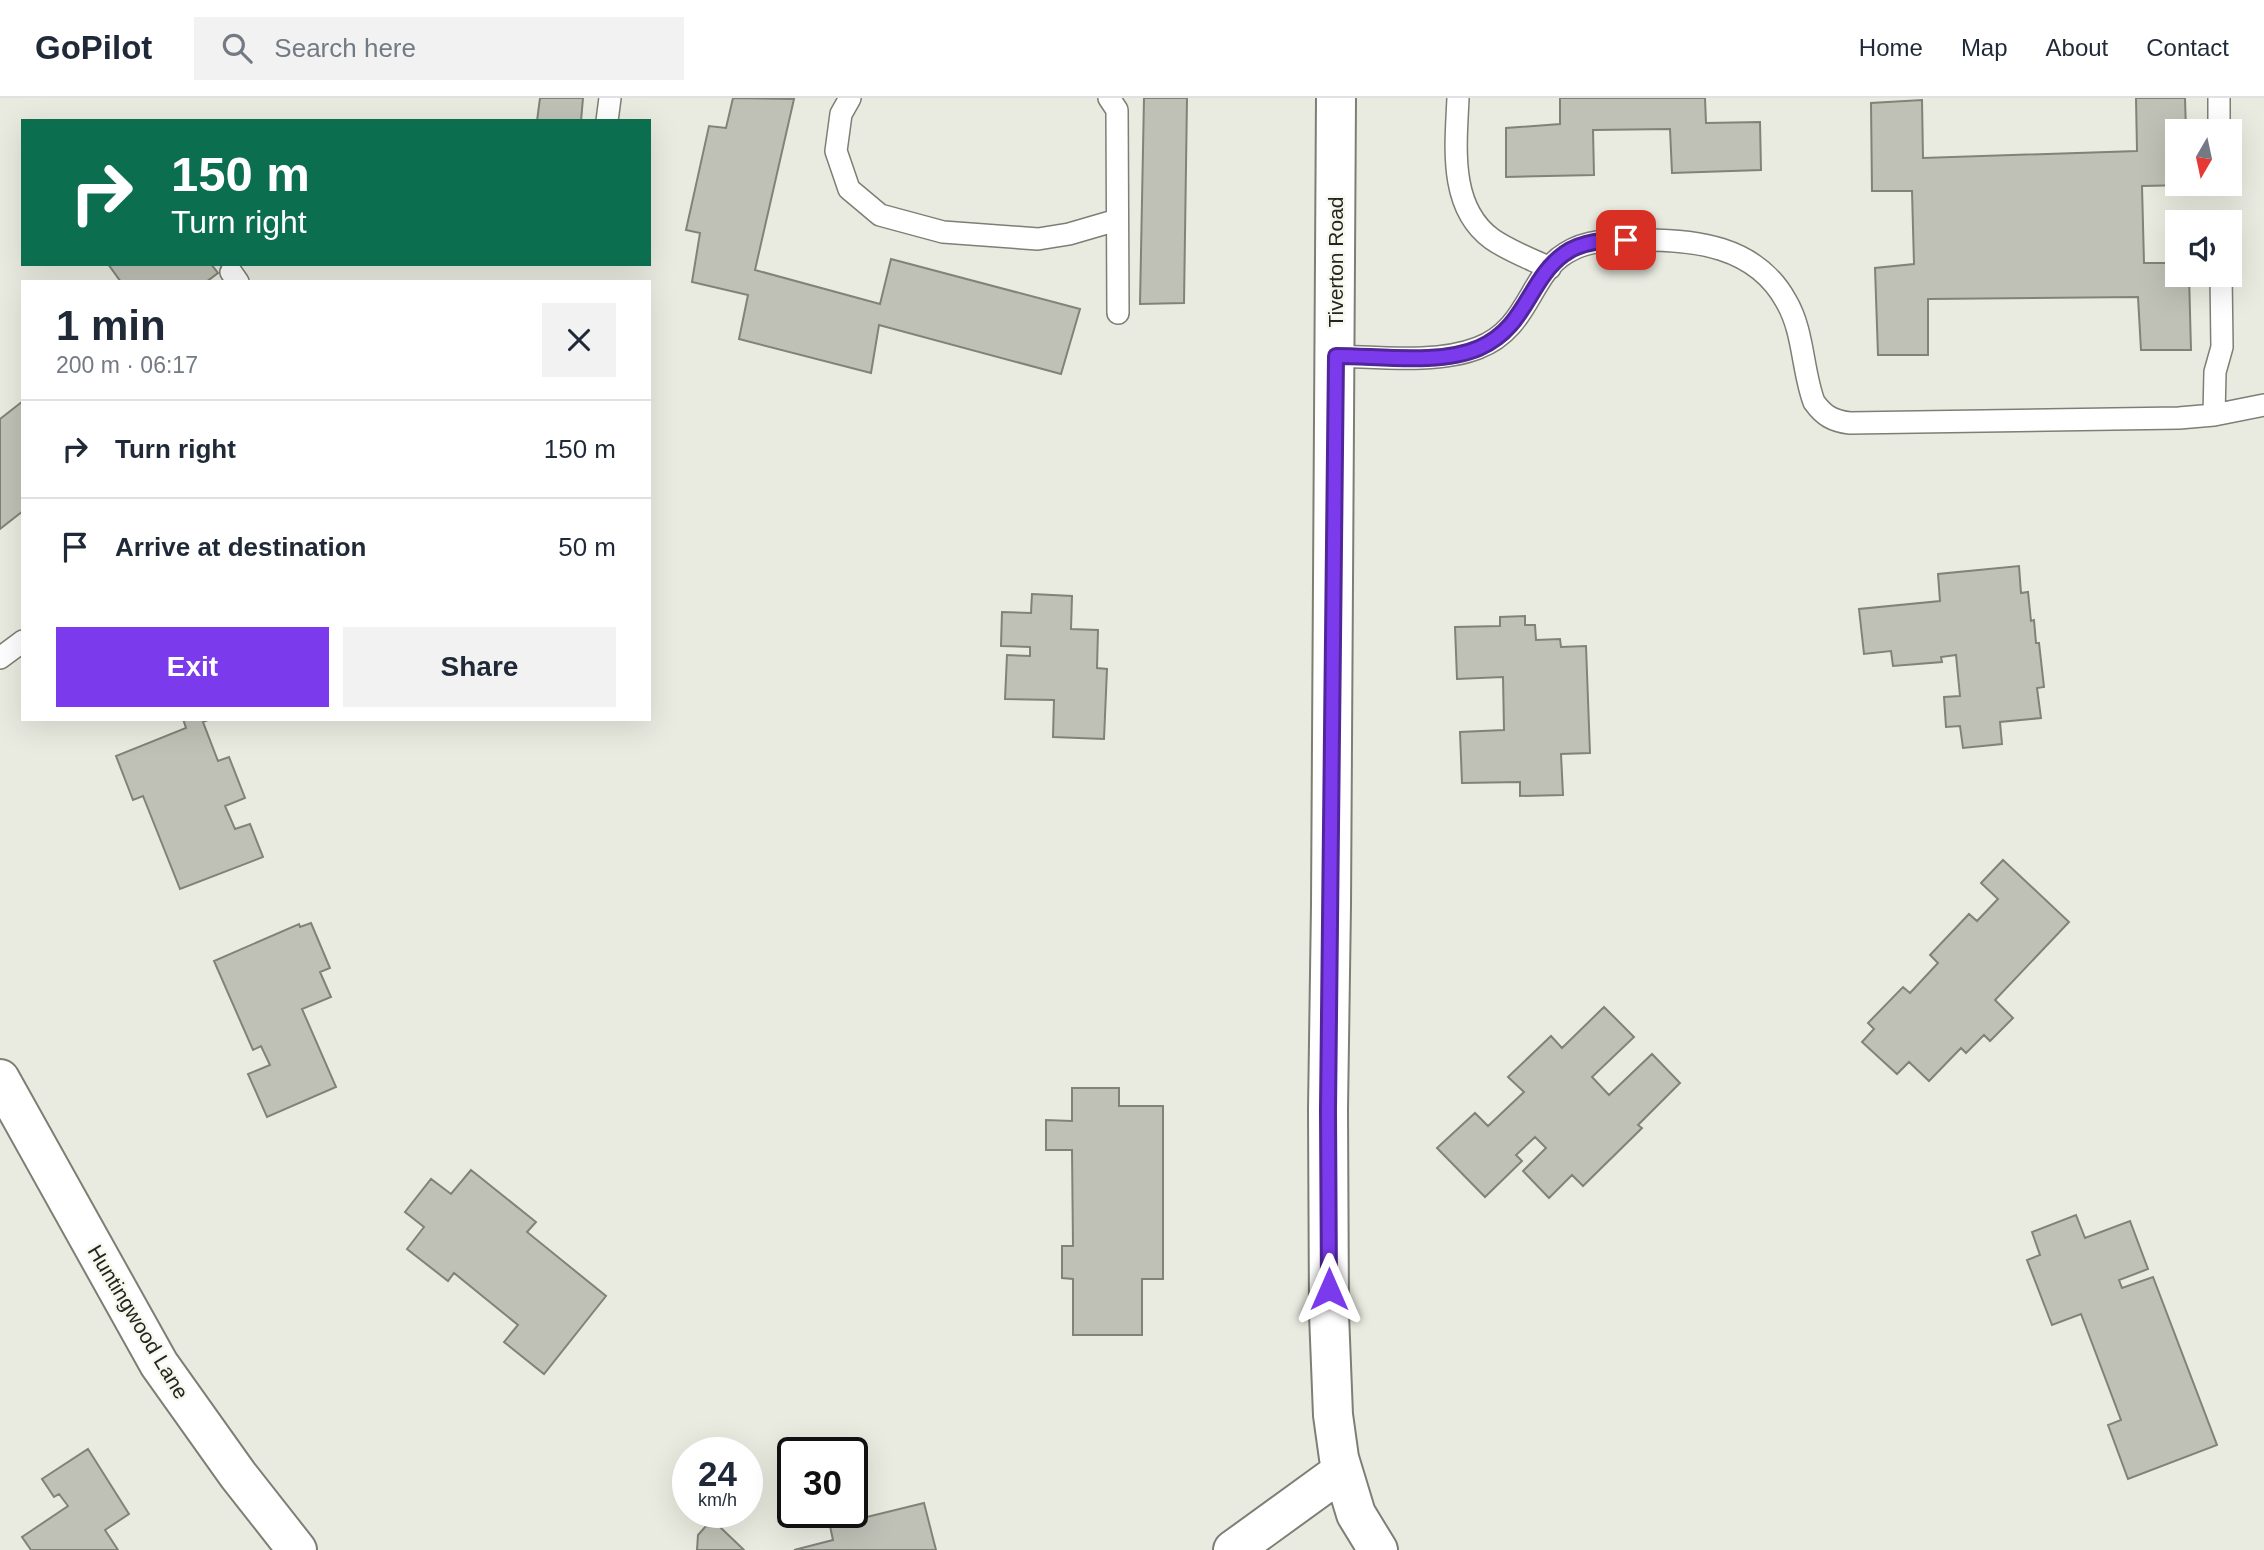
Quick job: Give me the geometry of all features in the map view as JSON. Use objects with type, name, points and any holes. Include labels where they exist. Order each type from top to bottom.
[{"type":"street","name":"Tiverton Road","points":[[1336,98],[1328,1110],[1331,1371],[1333,1415],[1342,1471],[1356,1514],[1378,1550]]},
{"type":"street","name":"Huntingwood Lane","points":[[0,1079],[159,1364],[238,1475],[298,1550]]},
{"type":"street","points":[[1233,1550],[1342,1471]]},
{"type":"lane","points":[[607,119],[610,98]]},
{"type":"lane","points":[[850,98],[841,114],[835,151],[849,189],[880,215],[943,232],[1038,239],[1069,234],[1117,220]]},
{"type":"lane","points":[[1109,98],[1117,110],[1118,313]]},
{"type":"lane","points":[[1458,98],[1455,151],[1463,199],[1470,213],[1491,238],[1550,268]]},
{"type":"lane","points":[[2219,98],[2219,119]]},
{"type":"lane","points":[[1336,356],[1431,357],[1456,355],[1479,348],[1499,337],[1512,325],[1550,268],[1564,253],[1603,240],[1671,239],[1725,249],[1759,268],[1785,297],[1792,312],[1814,402],[1822,413],[1835,421],[1850,423],[2165,418],[2214,415],[2264,405]]},
{"type":"lane","points":[[2214,415],[2215,372],[2222,347],[2221,287]]},
{"type":"lane","points":[[0,658],[21,642]]},
{"type":"building","points":[[540,98],[583,98],[581,119],[537,119]]},
{"type":"building","points":[[733,98],[794,99],[755,270],[880,304],[891,259],[1080,309],[1061,374],[879,325],[871,373],[739,339],[748,295],[692,282],[700,233],[686,230],[709,126],[726,128]]},
{"type":"building","points":[[1144,98],[1187,98],[1184,303],[1140,304]]},
{"type":"building","points":[[1560,98],[1705,98],[1706,123],[1760,122],[1761,170],[1672,173],[1670,129],[1593,130],[1594,175],[1506,177],[1506,128],[1560,124]]},
{"type":"building","points":[[2136,98],[2185,98],[2186,119],[2165,119],[2165,185],[2142,186],[2144,263],[2165,263],[2165,287],[2189,287],[2191,350],[2141,350],[2138,297],[1928,299],[1928,355],[1878,355],[1875,268],[1914,264],[1912,191],[1872,191],[1871,103],[1922,100],[1923,158],[2137,151]]},
{"type":"building","points":[[109,266],[213,266],[218,273],[209,280],[120,280]]},
{"type":"building","points":[[21,403],[21,513],[0,529],[0,419]]},
{"type":"building","points":[[2019,566],[2021,593],[2028,592],[2031,621],[2034,620],[2036,643],[2039,643],[2044,687],[2037,688],[2041,718],[2000,722],[2002,744],[1963,748],[1960,726],[1946,727],[1944,697],[1960,696],[1956,655],[1941,657],[1942,662],[1893,666],[1891,651],[1864,654],[1859,609],[1940,601],[1938,574]]},
{"type":"building","points":[[1032,594],[1072,596],[1071,629],[1098,630],[1097,668],[1107,669],[1104,739],[1053,737],[1054,700],[1005,699],[1007,655],[1030,656],[1030,647],[1001,646],[1002,612],[1031,613]]},
{"type":"building","points":[[1525,616],[1525,625],[1535,625],[1536,640],[1560,639],[1561,647],[1586,646],[1590,753],[1561,754],[1563,795],[1520,796],[1520,782],[1462,783],[1460,732],[1504,730],[1503,677],[1457,679],[1455,627],[1500,626],[1500,617]]},
{"type":"building","points":[[184,721],[205,721],[203,722],[218,761],[229,757],[245,798],[225,806],[235,829],[250,824],[263,857],[180,889],[143,796],[133,800],[116,756],[186,728]]},
{"type":"building","points":[[2003,860],[2069,922],[1995,1000],[2013,1018],[1990,1041],[1984,1035],[1966,1053],[1961,1048],[1929,1081],[1909,1062],[1897,1074],[1862,1042],[1874,1029],[1868,1023],[1903,987],[1910,993],[1938,963],[1930,955],[1969,914],[1977,921],[1998,899],[1981,883]]},
{"type":"building","points":[[311,923],[330,968],[320,972],[331,997],[302,1009],[336,1087],[267,1117],[248,1074],[270,1065],[261,1046],[253,1050],[214,961],[299,924],[300,927]]},
{"type":"building","points":[[1604,1007],[1634,1037],[1592,1077],[1609,1095],[1652,1054],[1680,1083],[1638,1125],[1642,1128],[1583,1186],[1572,1175],[1549,1198],[1523,1171],[1546,1148],[1535,1137],[1516,1155],[1522,1161],[1485,1197],[1437,1148],[1475,1113],[1488,1126],[1524,1092],[1508,1077],[1551,1036],[1562,1048]]},
{"type":"building","points":[[1072,1088],[1119,1088],[1119,1106],[1163,1106],[1163,1279],[1142,1279],[1142,1335],[1073,1335],[1073,1279],[1062,1278],[1062,1246],[1073,1246],[1072,1150],[1046,1150],[1046,1120],[1072,1121]]},
{"type":"building","points":[[471,1170],[536,1222],[527,1232],[606,1296],[544,1374],[504,1342],[518,1325],[454,1273],[448,1281],[407,1249],[424,1227],[405,1212],[431,1179],[451,1194]]},
{"type":"building","points":[[2076,1215],[2085,1238],[2130,1221],[2148,1269],[2119,1280],[2122,1288],[2153,1277],[2217,1445],[2128,1479],[2108,1425],[2121,1420],[2081,1314],[2052,1325],[2027,1260],[2040,1255],[2032,1232]]},
{"type":"building","points":[[88,1449],[129,1514],[105,1530],[118,1550],[31,1550],[22,1537],[68,1506],[59,1494],[54,1497],[42,1479]]},
{"type":"building","points":[[924,1503],[936,1550],[794,1550],[833,1540],[830,1528],[868,1528],[868,1517]]},
{"type":"building","points":[[704,1528],[721,1528],[744,1550],[697,1550],[698,1535]]},
{"type":"route","points":[[1329,1289],[1328,1110],[1336,356],[1431,357],[1456,355],[1479,348],[1499,337],[1512,325],[1550,268],[1564,253],[1603,240],[1626,240]]}]
